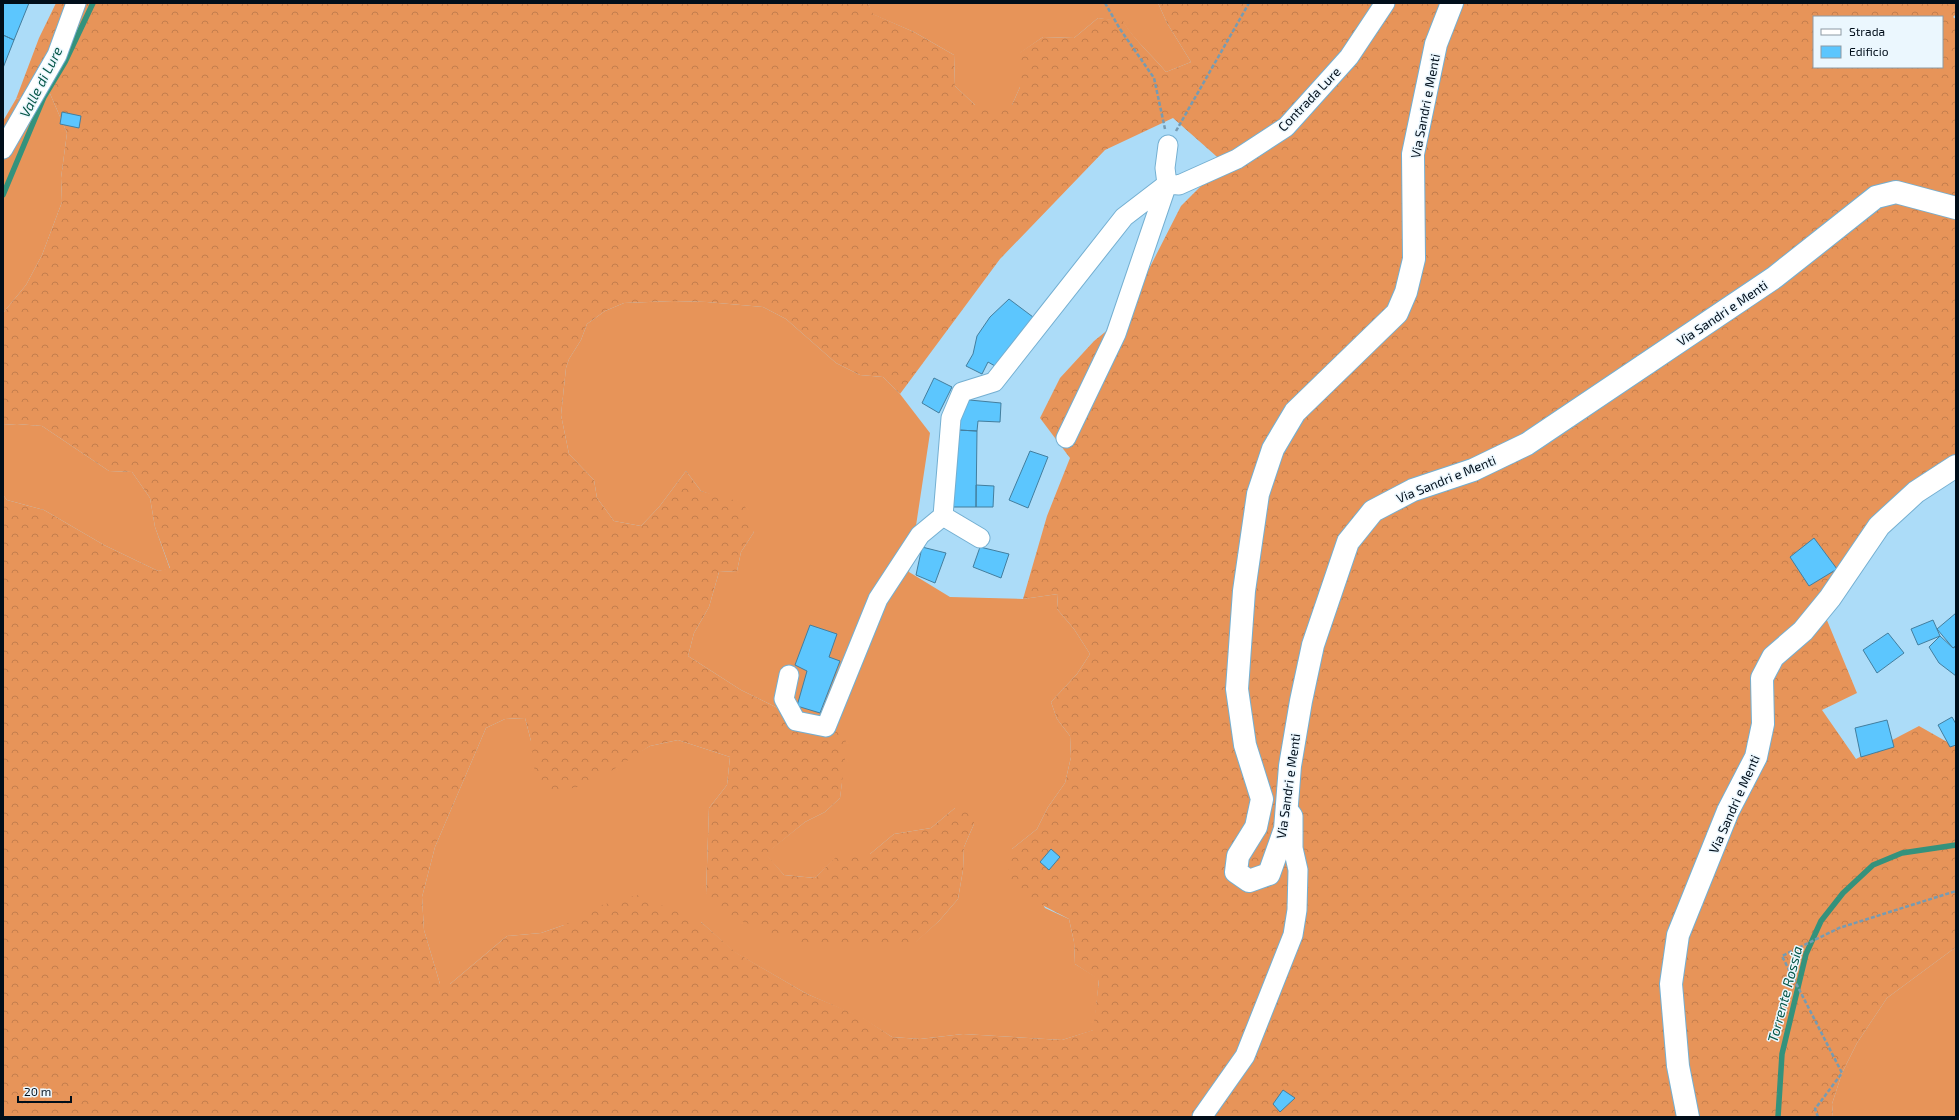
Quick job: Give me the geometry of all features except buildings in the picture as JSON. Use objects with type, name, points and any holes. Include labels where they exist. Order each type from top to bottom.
[{"type":"main road","name":"Via Sandri e Menti","points":[[1452,3],[1436,44],[1413,154],[1414,259],[1406,292],[1397,313],[1295,412],[1273,449],[1258,494],[1244,591],[1237,690],[1245,745],[1262,799],[1256,827],[1238,856],[1236,872],[1249,881],[1269,874],[1285,829],[1290,766],[1313,645],[1348,542],[1373,511],[1413,490],[1473,470],[1527,444],[1775,277],[1876,198],[1896,192],[1956,208]]},
{"type":"main road","name":"Via Sandri e Menti","points":[[1686,1116],[1678,1066],[1671,984],[1678,935],[1728,811],[1756,757],[1764,724],[1762,678],[1773,657],[1804,631],[1830,598],[1880,526],[1916,492],[1956,466]]},
{"type":"street","points":[[3,149],[57,55],[76,3]]},
{"type":"street","name":"Contrada Lure","points":[[1167,184],[1179,186],[1237,159],[1286,127],[1349,57],[1385,3]]},
{"type":"street","points":[[1066,438],[1116,334],[1167,184],[1165,168],[1168,145]]},
{"type":"street","points":[[789,675],[784,700],[796,721],[826,727],[878,599],[920,535],[943,516],[951,418],[962,392],[994,382],[1124,216],[1167,184]]},
{"type":"street","points":[[943,516],[980,538]]},
{"type":"street","points":[[1202,1117],[1245,1056],[1293,935],[1297,910],[1298,870],[1293,848],[1293,816],[1287,806]]},
{"type":"path","points":[[1105,3],[1120,29],[1154,78],[1168,145]]},
{"type":"path","points":[[1168,145],[1249,3]]},
{"type":"path","points":[[1818,1117],[1815,1110],[1842,1073],[1782,956],[1839,928],[1956,891]]},
{"type":"green space","points":[[56,3],[868,3],[873,14],[914,32],[954,55],[955,86],[975,105],[1012,105],[1020,87],[1019,53],[1043,37],[1074,38],[1098,18],[1123,21],[1138,41],[1166,72],[1191,62],[1167,23],[1158,3],[1956,3],[1956,14],[1953,17],[1956,19],[1956,471],[1900,509],[1824,613],[1857,693],[1822,710],[1856,759],[1919,726],[1956,747],[1956,947],[1887,998],[1857,1043],[1842,1073],[1832,1104],[1833,1117],[3,1117],[3,495],[7,500],[44,510],[104,545],[158,571],[170,568],[155,527],[150,498],[132,472],[109,471],[42,426],[17,424],[3,425],[3,313],[26,285],[42,255],[62,202],[61,178],[67,133],[48,89],[16,99],[39,38]],"holes":[[[1173,118],[1224,163],[1181,206],[1125,316],[1094,341],[1060,378],[1040,418],[1070,458],[1047,516],[1023,599],[1058,594],[1057,609],[1074,629],[1090,654],[1077,674],[1051,702],[1057,719],[1070,736],[1071,757],[1065,783],[1048,807],[1037,829],[1012,849],[1007,880],[1021,894],[1069,919],[1074,942],[1075,964],[1099,980],[1093,1030],[1062,1040],[963,1034],[920,1039],[892,1037],[862,1017],[807,994],[735,952],[701,922],[637,895],[602,905],[564,925],[541,933],[507,936],[450,984],[440,984],[424,930],[422,897],[435,847],[486,728],[505,719],[525,718],[531,741],[535,774],[555,792],[591,784],[650,746],[678,740],[730,757],[727,785],[709,808],[706,893],[715,909],[753,926],[802,944],[857,947],[914,944],[939,921],[958,899],[963,870],[964,847],[974,824],[974,808],[955,808],[931,828],[894,834],[870,854],[840,853],[815,878],[784,875],[766,854],[805,822],[825,812],[840,798],[845,760],[846,736],[838,727],[798,718],[741,690],[688,656],[694,633],[709,607],[719,572],[737,571],[741,552],[754,532],[744,503],[701,491],[686,471],[659,507],[641,526],[614,521],[597,498],[594,480],[569,454],[561,415],[566,368],[569,359],[581,340],[587,324],[605,311],[624,303],[673,301],[707,302],[763,307],[786,319],[836,363],[860,375],[883,377],[900,394],[1000,259],[1105,150]]]},
{"type":"green space","points":[[868,3],[1158,3],[1167,23],[1191,62],[1166,72],[1123,22],[1098,18],[1074,38],[1043,37],[1020,53],[1020,87],[1012,105],[975,105],[955,86],[954,55],[914,32],[872,14]]},
{"type":"green space","points":[[48,89],[67,133],[61,178],[62,202],[42,255],[26,285],[3,313],[3,121],[16,99]]},
{"type":"green space","points":[[673,301],[707,302],[763,307],[786,319],[836,363],[860,375],[883,377],[900,394],[930,433],[909,572],[950,597],[1023,599],[1058,594],[1057,609],[1074,629],[1090,654],[1077,674],[1051,702],[1057,719],[1070,736],[1071,757],[1065,783],[1048,807],[1037,829],[1012,849],[1045,908],[1069,919],[1074,942],[1075,964],[1099,979],[1094,1030],[1062,1040],[963,1034],[920,1039],[892,1037],[862,1018],[807,994],[734,952],[701,922],[564,925],[541,933],[507,936],[450,984],[440,984],[424,930],[422,897],[435,847],[486,728],[505,719],[525,718],[531,741],[625,760],[650,746],[678,740],[730,757],[727,785],[709,808],[706,893],[913,944],[939,921],[958,899],[963,870],[964,847],[974,824],[973,808],[955,808],[931,828],[894,834],[870,854],[840,854],[815,878],[784,875],[765,854],[805,822],[825,812],[840,798],[842,782],[798,718],[741,690],[688,656],[694,633],[709,607],[719,572],[737,571],[741,552],[754,532],[721,498],[701,491],[686,471],[659,507],[641,526],[614,521],[597,498],[594,480],[569,454],[561,415],[566,368],[569,359],[581,340],[587,324],[605,311],[624,303]]},
{"type":"green space","points":[[17,424],[42,426],[109,471],[132,472],[150,498],[155,527],[170,569],[158,571],[104,545],[44,510],[7,500],[3,495],[3,425]]},
{"type":"green space","points":[[1956,947],[1956,1117],[1833,1117],[1832,1104],[1842,1073],[1857,1043],[1887,998]]},
{"type":"waterway","name":"Valle di Lure","points":[[3,195],[44,97],[65,62],[93,3]]},
{"type":"waterway","name":"Torrente Rossia","points":[[1778,1117],[1782,1054],[1806,954],[1821,921],[1843,893],[1873,865],[1902,853],[1956,845]]}]
